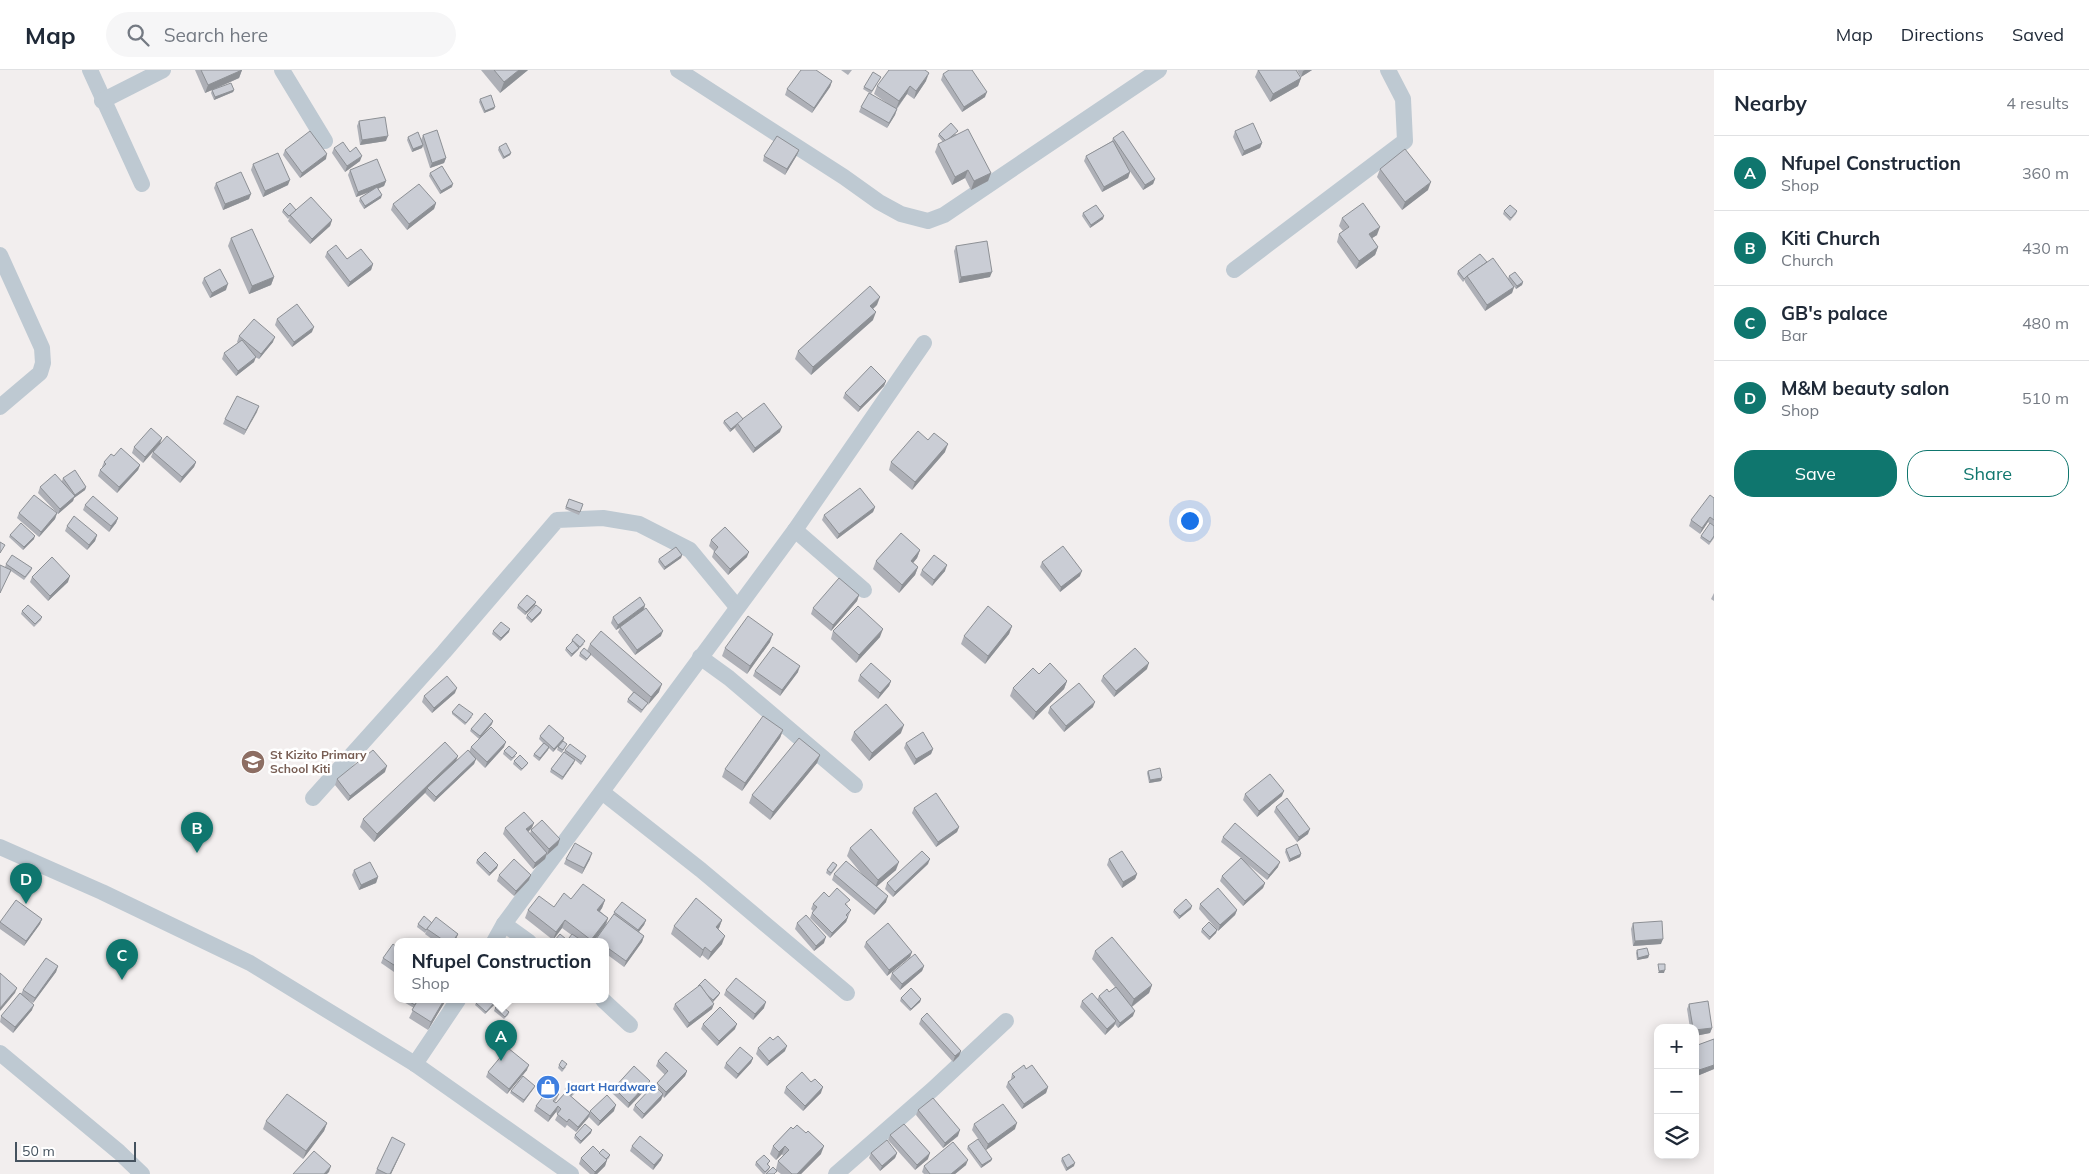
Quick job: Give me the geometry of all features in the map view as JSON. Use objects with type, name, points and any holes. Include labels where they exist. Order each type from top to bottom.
[{"type":"street","points":[[90,70],[102,101],[142,184]]},
{"type":"street","points":[[102,101],[163,70]]},
{"type":"street","points":[[282,70],[326,141]]},
{"type":"street","points":[[678,70],[844,177],[879,202],[908,217],[928,222],[944,215],[1159,70]]},
{"type":"street","points":[[1234,270],[1405,141],[1403,99],[1388,70]]},
{"type":"street","points":[[0,255],[42,348],[43,363],[40,373],[0,407]]},
{"type":"street","points":[[496,938],[504,924],[795,530],[924,343]]},
{"type":"street","points":[[313,798],[444,652],[557,520],[604,518],[639,524],[690,550],[737,607]]},
{"type":"street","points":[[795,530],[864,590]]},
{"type":"street","points":[[700,658],[728,678],[856,785]]},
{"type":"street","points":[[602,792],[701,870],[847,994]]},
{"type":"street","points":[[0,847],[102,892],[250,963],[415,1064],[571,1174]]},
{"type":"street","points":[[504,924],[523,938]]},
{"type":"street","points":[[415,1064],[456,1003]]},
{"type":"street","points":[[606,1003],[630,1025]]},
{"type":"street","points":[[836,1174],[932,1090],[1006,1021]]},
{"type":"street","points":[[0,1053],[119,1152],[142,1174]]},
{"type":"building","points":[[201,70],[242,70],[208,85]]},
{"type":"building","points":[[494,70],[519,70],[504,82]]},
{"type":"building","points":[[801,70],[816,70],[832,81],[814,108],[787,89]]},
{"type":"building","points":[[889,70],[925,70],[929,73],[916,91],[910,86],[899,101],[877,86]]},
{"type":"building","points":[[949,70],[972,70],[987,92],[964,107],[943,74]]},
{"type":"building","points":[[1258,70],[1296,70],[1301,78],[1273,94]]},
{"type":"building","points":[[873,72],[881,77],[872,91],[864,87]]},
{"type":"building","points":[[231,83],[234,90],[215,97],[212,90]]},
{"type":"building","points":[[869,93],[897,109],[889,123],[861,107]]},
{"type":"building","points":[[491,95],[495,107],[485,111],[480,99]]},
{"type":"building","points":[[385,117],[388,136],[362,140],[359,121]]},
{"type":"building","points":[[951,123],[958,131],[946,141],[939,134]]},
{"type":"building","points":[[1253,123],[1262,143],[1244,151],[1235,131]]},
{"type":"building","points":[[968,129],[991,173],[974,181],[968,170],[955,177],[938,144]]},
{"type":"building","points":[[437,130],[446,158],[432,163],[423,135]]},
{"type":"building","points":[[310,131],[327,154],[302,173],[285,150]]},
{"type":"building","points":[[1123,131],[1155,179],[1145,185],[1113,138]]},
{"type":"building","points":[[418,132],[423,145],[413,149],[408,137]]},
{"type":"building","points":[[777,136],[799,150],[787,169],[764,156]]},
{"type":"building","points":[[1113,141],[1130,172],[1104,187],[1086,156]]},
{"type":"building","points":[[343,142],[350,152],[356,147],[362,156],[347,166],[334,148]]},
{"type":"building","points":[[506,143],[511,153],[504,157],[499,147]]},
{"type":"building","points":[[1405,149],[1431,182],[1405,202],[1380,169]]},
{"type":"building","points":[[278,153],[290,180],[265,191],[253,164]]},
{"type":"building","points":[[377,159],[386,181],[358,192],[350,170]]},
{"type":"building","points":[[442,166],[453,184],[441,191],[430,173]]},
{"type":"building","points":[[241,172],[251,194],[225,204],[216,183]]},
{"type":"building","points":[[419,184],[436,203],[409,224],[393,204]]},
{"type":"building","points":[[377,187],[382,195],[365,206],[360,198]]},
{"type":"building","points":[[311,197],[332,220],[312,239],[290,215]]},
{"type":"building","points":[[290,203],[296,210],[289,216],[283,210]]},
{"type":"building","points":[[1363,203],[1380,227],[1369,234],[1378,247],[1359,261],[1339,234],[1349,227],[1342,218]]},
{"type":"building","points":[[1096,205],[1104,216],[1091,225],[1083,213]]},
{"type":"building","points":[[1510,205],[1517,211],[1511,218],[1504,211]]},
{"type":"building","points":[[252,229],[274,277],[252,286],[231,238]]},
{"type":"building","points":[[987,241],[992,272],[961,277],[956,246]]},
{"type":"building","points":[[336,245],[347,259],[361,249],[373,264],[350,282],[327,252]]},
{"type":"building","points":[[1480,254],[1487,262],[1464,279],[1458,271]]},
{"type":"building","points":[[1493,258],[1514,287],[1487,305],[1467,276]]},
{"type":"building","points":[[220,269],[228,284],[212,293],[204,278]]},
{"type":"building","points":[[1515,272],[1523,282],[1517,286],[1509,276]]},
{"type":"building","points":[[870,286],[880,297],[870,306],[876,312],[813,367],[798,351]]},
{"type":"building","points":[[297,304],[314,327],[294,342],[277,319]]},
{"type":"building","points":[[254,319],[275,337],[261,354],[239,336]]},
{"type":"building","points":[[242,340],[256,357],[238,371],[224,353]]},
{"type":"building","points":[[871,366],[886,381],[860,407],[845,393]]},
{"type":"building","points":[[237,396],[259,406],[246,430],[225,419]]},
{"type":"building","points":[[764,403],[782,427],[755,448],[737,423]]},
{"type":"building","points":[[737,412],[743,419],[731,429],[724,421]]},
{"type":"building","points":[[151,428],[162,438],[145,457],[134,447]]},
{"type":"building","points":[[918,431],[928,440],[934,433],[948,444],[915,482],[891,462]]},
{"type":"building","points":[[167,436],[196,462],[182,477],[153,452]]},
{"type":"building","points":[[121,448],[140,465],[119,487],[100,470],[106,464],[104,462],[111,454],[114,456]]},
{"type":"building","points":[[75,470],[86,487],[75,495],[63,478]]},
{"type":"building","points":[[55,474],[75,496],[60,509],[40,487]]},
{"type":"building","points":[[860,488],[875,507],[839,534],[824,515]]},
{"type":"building","points":[[34,495],[57,513],[41,532],[19,513]]},
{"type":"building","points":[[1710,495],[1714,498],[1714,520],[1710,517],[1702,528],[1691,520]]},
{"type":"building","points":[[93,496],[118,518],[111,526],[85,505]]},
{"type":"building","points":[[569,499],[583,504],[580,512],[566,507]]},
{"type":"building","points":[[74,516],[97,535],[89,545],[67,526]]},
{"type":"building","points":[[21,523],[35,536],[24,547],[10,535]]},
{"type":"building","points":[[1710,523],[1714,526],[1714,536],[1710,542],[1701,536]]},
{"type":"building","points":[[725,527],[749,552],[730,569],[714,552],[718,547],[711,540]]},
{"type":"building","points":[[901,533],[920,550],[911,561],[918,567],[902,585],[876,561]]},
{"type":"building","points":[[0,542],[5,545],[0,553]]},
{"type":"building","points":[[1063,546],[1082,571],[1061,587],[1042,562]]},
{"type":"building","points":[[676,547],[682,555],[665,567],[659,559]]},
{"type":"building","points":[[12,555],[32,568],[25,577],[6,564]]},
{"type":"building","points":[[934,555],[947,565],[934,580],[922,570]]},
{"type":"building","points":[[52,557],[70,576],[50,596],[32,577]]},
{"type":"building","points":[[0,565],[11,570],[0,593]]},
{"type":"building","points":[[839,578],[859,595],[833,625],[813,608]]},
{"type":"building","points":[[527,595],[536,602],[526,612],[518,605]]},
{"type":"building","points":[[640,597],[645,605],[618,625],[613,617]]},
{"type":"building","points":[[28,605],[42,617],[35,624],[22,611]]},
{"type":"building","points":[[536,605],[542,610],[532,620],[527,615]]},
{"type":"building","points":[[858,606],[883,629],[859,655],[833,631]]},
{"type":"building","points":[[988,606],[1012,626],[988,656],[964,636]]},
{"type":"building","points":[[646,608],[663,631],[637,650],[620,627]]},
{"type":"building","points":[[748,616],[773,634],[750,666],[725,648]]},
{"type":"building","points":[[501,622],[510,629],[501,638],[493,631]]},
{"type":"building","points":[[601,631],[662,684],[651,697],[590,644]]},
{"type":"building","points":[[577,634],[585,641],[580,647],[572,640]]},
{"type":"building","points":[[573,641],[579,648],[572,654],[566,648]]},
{"type":"building","points":[[773,647],[800,666],[782,690],[755,671]]},
{"type":"building","points":[[584,648],[591,654],[587,659],[580,653]]},
{"type":"building","points":[[1135,648],[1149,663],[1116,691],[1103,676]]},
{"type":"building","points":[[871,663],[891,681],[880,693],[860,675]]},
{"type":"building","points":[[1050,663],[1067,681],[1036,712],[1013,688],[1033,668],[1039,674]]},
{"type":"building","points":[[447,676],[457,688],[434,708],[424,696]]},
{"type":"building","points":[[1079,683],[1095,702],[1066,726],[1050,707]]},
{"type":"building","points":[[634,692],[648,703],[642,710],[628,699]]},
{"type":"building","points":[[459,704],[473,714],[466,723],[452,712]]},
{"type":"building","points":[[886,704],[904,725],[872,753],[854,732]]},
{"type":"building","points":[[485,713],[493,721],[480,736],[471,729]]},
{"type":"building","points":[[763,716],[783,730],[745,783],[725,769]]},
{"type":"building","points":[[549,725],[564,738],[554,749],[540,736]]},
{"type":"building","points":[[491,727],[506,742],[487,762],[471,747]]},
{"type":"building","points":[[923,732],[933,749],[916,759],[906,743]]},
{"type":"building","points":[[799,738],[820,755],[773,812],[752,795]]},
{"type":"building","points":[[563,741],[567,744],[563,750],[558,747]]},
{"type":"building","points":[[445,742],[458,756],[377,834],[363,819]]},
{"type":"building","points":[[544,743],[549,747],[540,758],[534,754]]},
{"type":"building","points":[[570,744],[586,756],[582,762],[565,750]]},
{"type":"building","points":[[509,746],[517,753],[512,758],[504,751]]},
{"type":"building","points":[[373,750],[387,766],[350,796],[337,779]]},
{"type":"building","points":[[468,750],[476,759],[436,797],[427,788]]},
{"type":"building","points":[[564,752],[575,760],[563,777],[551,769]]},
{"type":"building","points":[[520,755],[528,763],[522,769],[514,761]]},
{"type":"building","points":[[1160,768],[1162,778],[1150,780],[1148,771]]},
{"type":"building","points":[[1270,774],[1284,791],[1259,811],[1245,794]]},
{"type":"building","points":[[936,793],[959,827],[938,842],[914,808]]},
{"type":"building","points":[[1287,798],[1310,829],[1299,837],[1276,807]]},
{"type":"building","points":[[524,812],[534,823],[526,829],[547,853],[535,863],[505,828]]},
{"type":"building","points":[[542,820],[560,839],[549,849],[531,830]]},
{"type":"building","points":[[1235,823],[1280,862],[1269,875],[1223,837]]},
{"type":"building","points":[[871,829],[899,862],[878,880],[850,848]]},
{"type":"building","points":[[575,843],[592,853],[584,868],[566,859]]},
{"type":"building","points":[[1297,844],[1301,854],[1290,859],[1286,849]]},
{"type":"building","points":[[922,851],[930,859],[895,892],[887,883]]},
{"type":"building","points":[[1122,851],[1137,874],[1123,882],[1109,859]]},
{"type":"building","points":[[485,852],[498,865],[490,873],[477,860]]},
{"type":"building","points":[[1241,858],[1265,883],[1245,901],[1222,876]]},
{"type":"building","points":[[514,859],[531,875],[516,891],[499,875]]},
{"type":"building","points":[[846,861],[888,896],[876,910],[834,874]]},
{"type":"building","points":[[370,862],[378,877],[361,885],[354,870]]},
{"type":"building","points":[[833,862],[837,865],[831,873],[827,870]]},
{"type":"building","points":[[583,884],[605,900],[597,910],[608,918],[593,938],[588,938],[565,920],[556,932],[528,910],[539,896],[554,907],[564,893],[571,899]]},
{"type":"building","points":[[837,888],[850,900],[845,904],[851,910],[846,915],[848,917],[832,933],[812,913],[817,907],[813,904],[824,892],[829,897]]},
{"type":"building","points":[[1218,888],[1237,910],[1220,925],[1200,904]]},
{"type":"building","points":[[696,898],[722,920],[716,927],[725,936],[711,952],[705,947],[703,950],[674,926]]},
{"type":"building","points":[[1186,899],[1192,906],[1180,916],[1174,910]]},
{"type":"building","points":[[16,900],[42,919],[26,941],[0,922]]},
{"type":"building","points":[[622,902],[646,920],[638,930],[614,912]]},
{"type":"building","points":[[614,914],[644,936],[626,961],[609,949],[609,938],[597,938]]},
{"type":"building","points":[[806,915],[826,937],[816,946],[797,923]]},
{"type":"building","points":[[424,916],[432,923],[426,930],[418,924]]},
{"type":"building","points":[[436,917],[458,934],[455,938],[440,938],[427,929]]},
{"type":"building","points":[[1662,921],[1663,939],[1635,941],[1633,923]]},
{"type":"building","points":[[1209,922],[1217,930],[1210,937],[1202,929]]},
{"type":"building","points":[[888,923],[912,952],[889,970],[866,942]]},
{"type":"building","points":[[560,934],[565,938],[557,938]]},
{"type":"building","points":[[572,934],[578,938],[569,938]]},
{"type":"building","points":[[1112,937],[1152,985],[1134,999],[1095,951]]},
{"type":"building","points":[[393,944],[394,945],[394,965],[383,958]]},
{"type":"building","points":[[1647,948],[1649,955],[1638,958],[1637,950]]},
{"type":"building","points":[[915,954],[924,966],[902,984],[892,973]]},
{"type":"building","points":[[46,958],[58,966],[35,998],[23,990]]},
{"type":"building","points":[[1658,964],[1665,964],[1665,970],[1659,971]]},
{"type":"building","points":[[0,973],[17,988],[0,1008]]},
{"type":"building","points":[[736,978],[766,1002],[755,1014],[726,990]]},
{"type":"building","points":[[705,979],[720,993],[713,1000],[700,985],[698,986]]},
{"type":"building","points":[[700,985],[714,1004],[689,1023],[675,1004]]},
{"type":"building","points":[[1116,987],[1135,1011],[1120,1023],[1099,996],[1107,989],[1109,992]]},
{"type":"building","points":[[911,988],[921,999],[911,1009],[901,998]]},
{"type":"building","points":[[20,993],[34,1005],[15,1027],[1,1016]]},
{"type":"building","points":[[1092,993],[1116,1021],[1107,1029],[1082,1001]]},
{"type":"building","points":[[1708,1001],[1712,1028],[1699,1030],[1699,1024],[1692,1024],[1689,1004]]},
{"type":"building","points":[[416,1003],[442,1003],[431,1022],[412,1010]]},
{"type":"building","points":[[476,1003],[494,1003],[486,1012]]},
{"type":"building","points":[[499,1004],[509,1012],[505,1017],[495,1008]]},
{"type":"building","points":[[720,1007],[737,1024],[719,1041],[703,1024]]},
{"type":"building","points":[[927,1013],[961,1051],[955,1056],[921,1019]]},
{"type":"building","points":[[778,1036],[787,1046],[769,1061],[758,1048],[770,1037],[773,1040]]},
{"type":"building","points":[[1714,1039],[1714,1065],[1699,1070],[1699,1069],[1699,1045]]},
{"type":"building","points":[[740,1047],[753,1058],[738,1074],[726,1063]]},
{"type":"building","points":[[508,1048],[529,1065],[509,1089],[488,1072]]},
{"type":"building","points":[[666,1052],[687,1071],[666,1092],[657,1083],[668,1071],[658,1061]]},
{"type":"building","points":[[562,1060],[567,1064],[563,1069],[559,1065]]},
{"type":"building","points":[[1024,1065],[1026,1069],[1032,1065],[1048,1087],[1024,1104],[1008,1082],[1015,1077],[1012,1074]]},
{"type":"building","points":[[634,1066],[650,1081],[629,1103],[614,1088]]},
{"type":"building","points":[[802,1072],[811,1082],[815,1079],[823,1087],[805,1106],[786,1087]]},
{"type":"building","points":[[523,1076],[535,1086],[524,1100],[511,1091]]},
{"type":"building","points":[[571,1082],[578,1088],[571,1095],[565,1089]]},
{"type":"building","points":[[654,1085],[663,1094],[644,1114],[635,1105]]},
{"type":"building","points":[[550,1087],[559,1094],[553,1101],[556,1103],[566,1092],[590,1113],[578,1127],[569,1119],[567,1122],[557,1114],[561,1109],[558,1106],[550,1116],[536,1106]]},
{"type":"building","points":[[287,1094],[327,1123],[306,1151],[266,1121]]},
{"type":"building","points":[[607,1095],[616,1105],[600,1121],[590,1111]]},
{"type":"building","points":[[933,1098],[960,1130],[945,1143],[918,1110]]},
{"type":"building","points":[[1003,1104],[1017,1123],[988,1144],[974,1124]]},
{"type":"building","points":[[585,1124],[592,1130],[581,1141],[575,1135]]},
{"type":"building","points":[[904,1124],[930,1153],[917,1165],[890,1135]]},
{"type":"building","points":[[797,1125],[806,1133],[808,1131],[824,1146],[797,1174],[792,1174],[778,1161],[789,1150],[785,1146],[779,1152],[773,1146],[791,1127],[793,1129]]},
{"type":"building","points":[[640,1136],[663,1155],[654,1165],[632,1146]]},
{"type":"building","points":[[392,1137],[405,1144],[390,1174],[387,1174],[377,1169]]},
{"type":"building","points":[[978,1139],[992,1159],[982,1165],[968,1146]]},
{"type":"building","points":[[887,1140],[897,1153],[882,1166],[871,1153]]},
{"type":"building","points":[[953,1142],[968,1160],[951,1174],[930,1174],[924,1166]]},
{"type":"building","points":[[593,1146],[607,1160],[595,1172],[581,1158]]},
{"type":"building","points":[[603,1149],[610,1155],[606,1159],[599,1153]]},
{"type":"building","points":[[314,1151],[331,1166],[324,1174],[293,1174]]},
{"type":"building","points":[[1069,1154],[1075,1163],[1067,1168],[1062,1158]]},
{"type":"building","points":[[764,1155],[770,1161],[767,1164],[770,1167],[765,1172],[756,1162]]},
{"type":"building","points":[[773,1167],[777,1171],[774,1174],[766,1174]]},
{"type":"place","name":"St Kizito Primary School Kiti","points":[[253,762]]},
{"type":"place","name":"Kiti Church","points":[[197,853]]},
{"type":"place","name":"M&M beauty salon","points":[[26,904]]},
{"type":"place","name":"GB's palace","points":[[122,980]]},
{"type":"place","name":"Nfupel Construction","points":[[501,1061]]},
{"type":"place","name":"Jaart Hardware","points":[[548,1087]]}]
